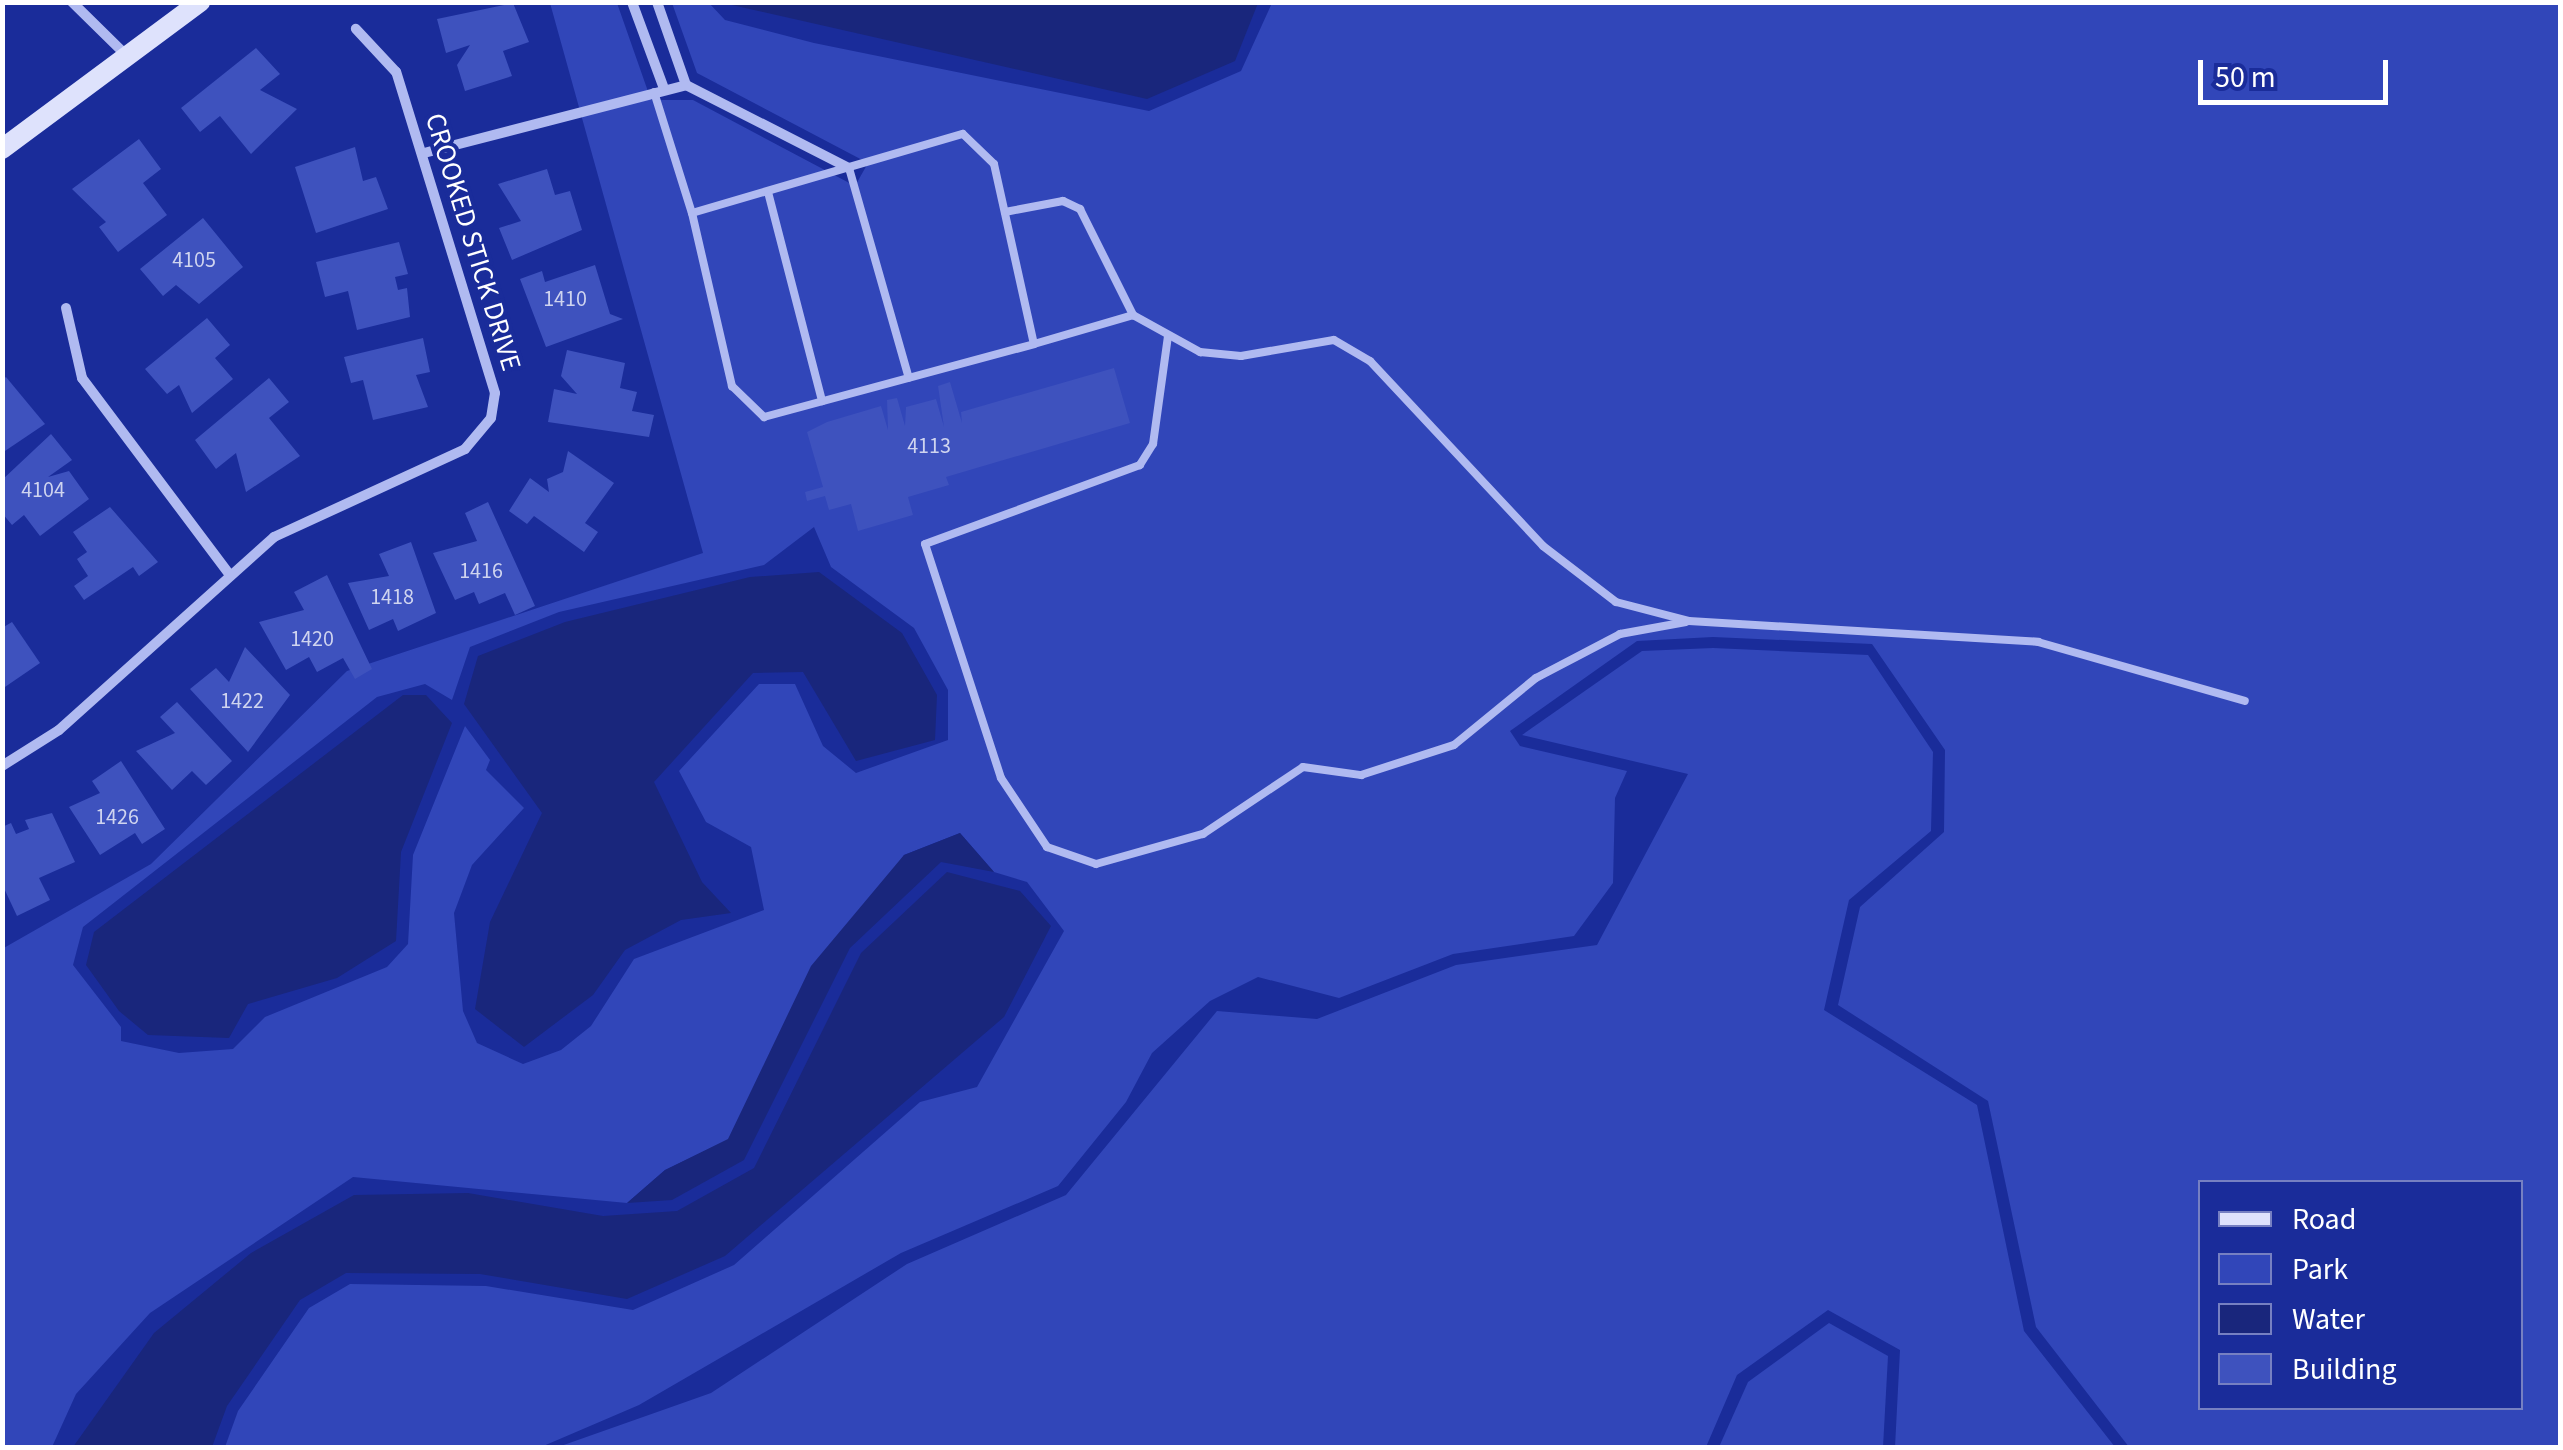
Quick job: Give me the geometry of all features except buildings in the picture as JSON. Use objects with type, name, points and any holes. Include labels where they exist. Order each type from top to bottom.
[{"type":"street","points":[[72,2],[126,55]]},
{"type":"street","points":[[2,149],[200,2]]},
{"type":"street","points":[[632,2],[658,88]]},
{"type":"street","points":[[657,2],[686,85]]},
{"type":"street","name":"CROOKED STICK DRIVE","points":[[2,766],[59,730],[274,537],[465,449],[491,418],[495,393],[396,72],[356,29]]},
{"type":"street","points":[[424,153],[658,88],[686,85],[849,168]]},
{"type":"street","points":[[66,308],[82,378],[230,575]]},
{"type":"lane","points":[[658,88],[732,386],[764,417],[1133,315]]},
{"type":"lane","points":[[692,213],[963,134],[994,164],[1034,344]]},
{"type":"lane","points":[[849,168],[908,378]]},
{"type":"lane","points":[[768,192],[822,401]]},
{"type":"lane","points":[[1005,212],[1064,201],[1080,209],[1133,315],[1200,352],[1241,356],[1334,340],[1370,361],[1544,546],[1616,602],[1690,622],[2038,642],[2245,701]]},
{"type":"lane","points":[[1168,336],[1151,405],[1153,444],[1140,466],[925,544],[1001,778],[1047,847],[1096,864],[1203,834],[1302,768],[1361,775],[1454,746],[1536,678],[1603,643],[1690,622]]},
{"type":"green space","points":[[550,3],[617,3],[651,100],[693,100],[855,186],[868,163],[697,73],[672,3],[709,3],[725,20],[814,43],[1149,111],[1241,71],[1272,3],[2560,3],[2560,1447],[2129,1447],[2036,1327],[1988,1101],[1838,1005],[1860,907],[1944,832],[1945,750],[1872,644],[1713,637],[1637,641],[1510,731],[1520,746],[1627,771],[1615,798],[1613,883],[1574,936],[1453,954],[1339,998],[1258,977],[1210,1001],[1152,1053],[1126,1102],[1058,1186],[901,1253],[639,1405],[541,1447],[225,1447],[238,1411],[309,1308],[350,1284],[486,1286],[633,1310],[734,1265],[920,1102],[977,1087],[1064,931],[1027,882],[994,872],[960,833],[904,855],[728,1140],[665,1170],[627,1203],[353,1177],[150,1313],[76,1394],[52,1447],[3,1447],[2,949],[151,864],[347,671],[703,553]],"holes":[[[814,527],[831,567],[914,628],[948,690],[948,740],[856,773],[823,746],[795,684],[759,684],[679,771],[706,822],[751,847],[764,910],[634,959],[591,1026],[561,1050],[523,1064],[477,1043],[463,1011],[454,913],[472,865],[524,808],[486,770],[490,760],[465,726],[413,855],[408,944],[387,967],[265,1017],[233,1049],[179,1053],[121,1041],[121,1027],[73,965],[83,927],[377,697],[425,684],[452,700],[470,647],[559,612],[764,565]]]},
{"type":"green space","points":[[1713,648],[1868,655],[1933,752],[1931,831],[1849,900],[1824,1010],[1977,1105],[2024,1331],[2115,1447],[1895,1447],[1900,1350],[1828,1310],[1737,1375],[1706,1447],[558,1447],[711,1393],[907,1264],[1066,1195],[1217,1011],[1317,1019],[1456,965],[1597,945],[1688,774],[1522,735],[1642,651]]},
{"type":"green space","points":[[1829,1323],[1888,1356],[1883,1447],[1719,1447],[1748,1382]]},
{"type":"water","points":[[723,3],[1258,3],[1235,61],[1147,99]]},
{"type":"water","points":[[819,572],[902,633],[937,695],[935,740],[856,761],[803,672],[753,673],[654,782],[702,882],[731,913],[681,920],[625,950],[593,995],[524,1047],[475,1009],[490,922],[542,813],[464,704],[478,656],[565,622],[750,577]]},
{"type":"water","points":[[403,695],[426,695],[452,723],[401,852],[396,941],[337,978],[248,1004],[229,1038],[148,1035],[119,1011],[86,965],[94,932]]},
{"type":"water","points":[[960,833],[994,872],[941,862],[850,948],[744,1160],[672,1200],[627,1203],[665,1170],[728,1139],[811,966],[904,855]]},
{"type":"water","points":[[947,872],[1020,891],[1051,926],[1004,1017],[725,1256],[627,1299],[480,1274],[346,1273],[300,1300],[227,1406],[212,1447],[73,1447],[154,1333],[251,1253],[354,1195],[468,1193],[603,1216],[677,1211],[754,1168],[861,953]]}]
